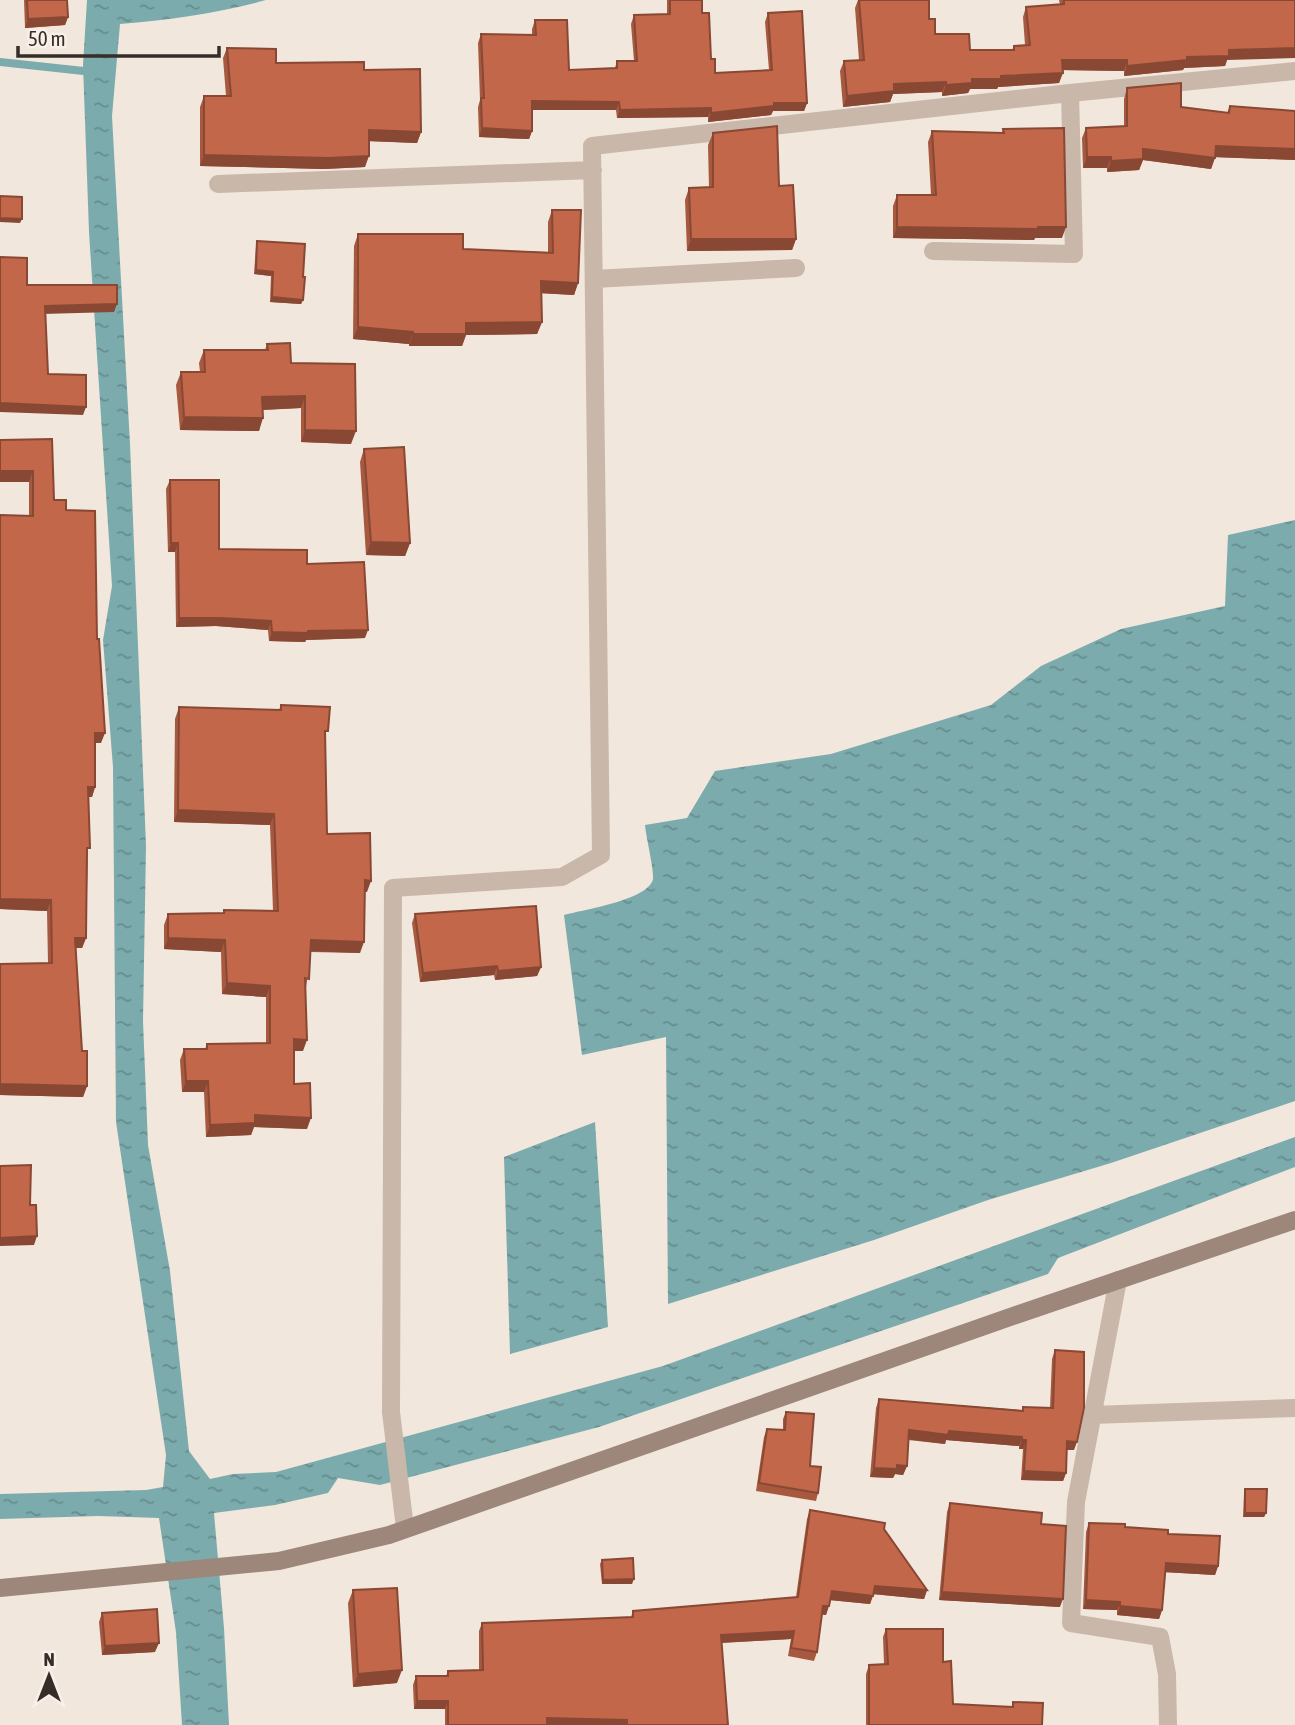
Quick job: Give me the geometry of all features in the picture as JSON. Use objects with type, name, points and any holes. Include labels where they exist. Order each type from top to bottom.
[{"type":"street","points":[[405,1528],[391,1412],[393,888],[562,877],[601,855],[592,146],[1295,71]]},
{"type":"street","points":[[933,251],[1074,254],[1070,93]]},
{"type":"street","points":[[218,184],[593,170]]},
{"type":"street","points":[[594,279],[796,268]]},
{"type":"street","points":[[0,1588],[279,1561],[389,1535],[1295,1220]]},
{"type":"street","points":[[1118,1280],[1076,1502],[1070,1623],[1160,1637],[1167,1674],[1168,1725]]},
{"type":"street","points":[[1092,1415],[1295,1408]]},
{"type":"water","points":[[87,0],[266,0],[194,15],[120,24],[112,116],[130,444],[146,846],[143,1021],[148,1145],[170,1271],[189,1451],[210,1479],[233,1474],[276,1472],[663,1366],[1295,1137],[1295,1167],[1058,1258],[1048,1274],[599,1427],[380,1485],[338,1478],[328,1493],[275,1505],[214,1513],[229,1725],[182,1725],[176,1632],[159,1518],[98,1516],[0,1519],[0,1494],[146,1490],[163,1487],[166,1455],[116,1122],[113,767],[103,640],[112,586],[89,232],[83,65]]},
{"type":"water","points":[[1295,520],[1295,1101],[1111,1163],[988,1200],[874,1240],[668,1304],[666,1037],[582,1055],[564,915],[628,898],[649,886],[653,874],[645,825],[687,818],[715,771],[831,754],[991,705],[1041,666],[1121,629],[1225,606],[1228,535]]},
{"type":"water","points":[[595,1122],[608,1327],[510,1354],[504,1157]]},
{"type":"building","points":[[27,0],[67,0],[68,17],[28,19]]},
{"type":"building","points":[[670,0],[702,0],[702,13],[709,13],[711,59],[715,59],[715,73],[772,70],[768,13],[802,11],[807,103],[774,103],[774,106],[711,113],[711,108],[620,110],[619,102],[532,101],[532,131],[482,128],[481,98],[484,98],[481,34],[536,35],[535,20],[567,20],[569,70],[617,68],[617,61],[637,61],[634,15],[670,14]]},
{"type":"building","points":[[859,0],[929,0],[929,19],[935,19],[935,34],[969,34],[970,50],[1014,50],[1014,46],[1030,45],[1026,7],[1064,4],[1064,0],[1295,0],[1295,48],[1229,50],[1229,56],[1187,57],[1187,60],[1127,66],[1127,60],[1062,60],[1063,73],[1001,76],[1001,79],[972,79],[972,83],[946,85],[946,82],[894,84],[894,91],[847,96],[844,61],[864,60]]},
{"type":"building","points":[[227,48],[276,49],[276,63],[364,62],[364,70],[420,69],[421,132],[369,130],[369,156],[328,158],[204,155],[204,96],[231,96]]},
{"type":"building","points":[[1181,83],[1181,107],[1229,113],[1230,106],[1295,111],[1295,149],[1216,146],[1215,158],[1143,149],[1143,159],[1111,161],[1111,157],[1087,157],[1086,128],[1127,126],[1127,88]]},
{"type":"building","points":[[777,126],[779,186],[793,185],[796,239],[691,239],[689,188],[713,187],[713,133]]},
{"type":"building","points":[[1064,128],[1066,227],[897,227],[897,195],[936,195],[932,131],[1004,133],[1003,129]]},
{"type":"building","points":[[0,196],[22,197],[22,219],[0,218]]},
{"type":"building","points":[[552,210],[581,210],[578,283],[541,281],[542,322],[466,323],[466,334],[413,334],[358,327],[358,234],[463,234],[463,249],[553,253]]},
{"type":"building","points":[[257,241],[305,244],[303,300],[272,297],[273,272],[256,270]]},
{"type":"building","points":[[0,257],[27,258],[27,285],[117,285],[117,304],[45,306],[48,374],[86,375],[86,407],[0,403]]},
{"type":"building","points":[[290,343],[291,363],[355,364],[356,431],[305,430],[305,396],[262,397],[263,418],[184,417],[181,372],[205,372],[204,350],[268,350],[267,344]]},
{"type":"building","points":[[52,439],[54,500],[66,500],[66,510],[95,511],[97,639],[105,733],[95,733],[95,787],[88,787],[90,848],[87,848],[86,938],[75,938],[82,1051],[87,1051],[87,1086],[0,1084],[0,964],[52,963],[51,900],[0,899],[0,515],[33,516],[33,471],[0,471],[0,440]]},
{"type":"building","points":[[404,447],[410,543],[371,542],[364,449]]},
{"type":"building","points":[[170,480],[219,480],[219,549],[307,550],[307,564],[364,562],[368,630],[272,632],[271,621],[179,618],[178,543],[171,543]]},
{"type":"building","points":[[281,705],[330,707],[328,731],[325,731],[327,834],[370,833],[371,881],[365,880],[364,942],[311,940],[309,979],[305,978],[307,1040],[294,1039],[294,1084],[310,1083],[311,1118],[255,1115],[255,1123],[210,1125],[208,1081],[186,1081],[184,1049],[207,1049],[207,1044],[270,1043],[270,986],[227,983],[225,940],[168,938],[168,914],[224,913],[224,910],[278,911],[274,814],[178,810],[179,707],[281,710]]},
{"type":"building","points":[[536,906],[541,967],[498,971],[497,966],[423,973],[415,914]]},
{"type":"building","points":[[31,1165],[30,1205],[36,1205],[37,1236],[0,1238],[0,1166]]},
{"type":"building","points":[[1055,1350],[1084,1352],[1084,1408],[1077,1442],[1067,1441],[1066,1473],[1024,1471],[1026,1440],[1022,1440],[1022,1437],[949,1431],[948,1435],[909,1430],[907,1466],[897,1465],[897,1469],[874,1468],[879,1399],[1023,1411],[1023,1407],[1053,1408]]},
{"type":"building","points":[[786,1412],[814,1414],[810,1466],[821,1467],[818,1493],[759,1483],[767,1429],[785,1430]]},
{"type":"building","points":[[1245,1489],[1267,1489],[1266,1513],[1245,1513]]},
{"type":"building","points":[[950,1503],[1042,1513],[1041,1524],[1066,1526],[1063,1599],[942,1592]]},
{"type":"building","points":[[810,1510],[885,1523],[884,1529],[927,1590],[875,1586],[873,1596],[832,1591],[829,1606],[823,1606],[817,1652],[791,1648],[794,1631],[721,1635],[728,1725],[627,1725],[627,1720],[547,1718],[547,1725],[448,1725],[448,1701],[417,1701],[416,1676],[448,1676],[448,1671],[483,1670],[482,1623],[633,1617],[633,1611],[798,1597]]},
{"type":"building","points":[[1089,1523],[1125,1524],[1125,1527],[1168,1530],[1168,1534],[1220,1536],[1218,1566],[1166,1563],[1162,1610],[1120,1606],[1120,1602],[1086,1600]]},
{"type":"building","points":[[633,1558],[634,1579],[603,1580],[602,1560]]},
{"type":"building","points":[[397,1588],[402,1670],[358,1674],[353,1590]]},
{"type":"building","points":[[157,1609],[159,1643],[105,1646],[102,1613]]},
{"type":"building","points":[[886,1629],[943,1629],[943,1662],[951,1661],[953,1704],[1013,1707],[1013,1702],[1043,1703],[1042,1725],[869,1725],[869,1665],[888,1664]]},
{"type":"waterway","points":[[0,62],[93,72]]}]
